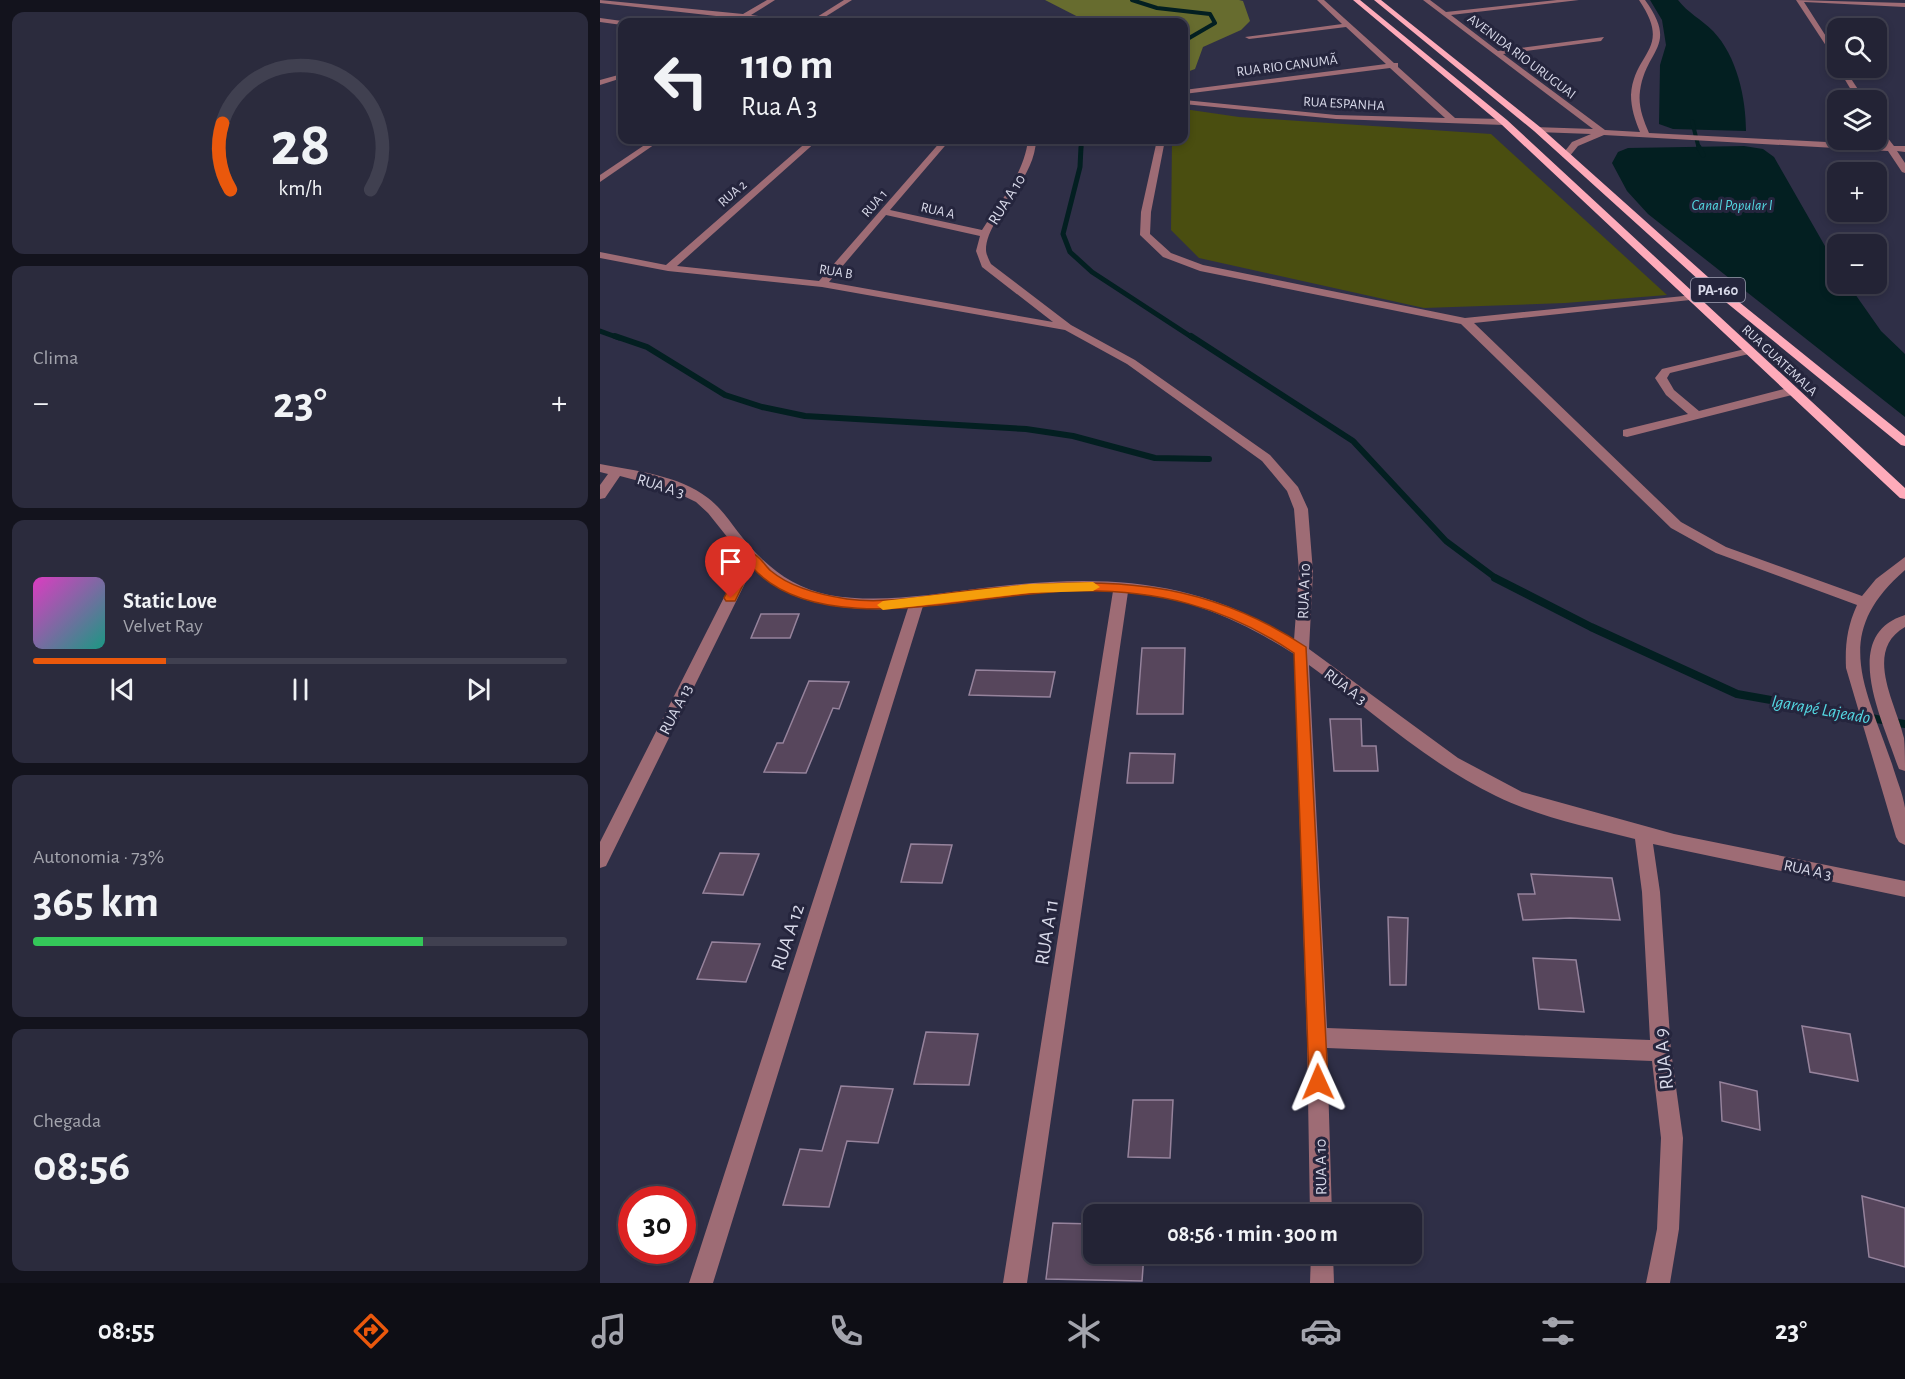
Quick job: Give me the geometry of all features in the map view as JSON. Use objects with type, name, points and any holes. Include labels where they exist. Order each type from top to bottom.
[{"type":"main road","name":"PA-160","points":[[1356,0],[1504,122]]},
{"type":"main road","name":"PA-160","points":[[1377,0],[1537,129]]},
{"type":"main road","name":"RUA GUATEMALA","points":[[1504,122],[1905,495]]},
{"type":"main road","name":"RUA GUATEMALA","points":[[1537,129],[1704,279],[1905,442]]},
{"type":"main road","points":[[1610,219],[1634,216]]},
{"type":"street","points":[[681,10],[698,0]]},
{"type":"street","points":[[742,16],[772,0]]},
{"type":"street","points":[[820,18],[849,0]]},
{"type":"street","points":[[1320,0],[1395,65],[1453,121]]},
{"type":"street","name":"AVENIDA RIO URUGUAI","points":[[1426,0],[1603,133]]},
{"type":"street","points":[[1444,14],[1576,0]]},
{"type":"street","points":[[1642,0],[1655,23],[1657,34],[1652,57],[1636,86],[1635,94],[1636,112],[1645,134]]},
{"type":"street","points":[[1799,0],[1905,5]]},
{"type":"street","points":[[1799,0],[1827,45]]},
{"type":"street","points":[[602,1],[622,1],[760,18]]},
{"type":"street","points":[[600,13],[622,1]]},
{"type":"street","points":[[600,20],[618,22]]},
{"type":"street","points":[[1248,37],[1349,25]]},
{"type":"street","points":[[1496,53],[1601,39]]},
{"type":"street","name":"RUA RIO CANUMÃ","points":[[1188,91],[1395,65]]},
{"type":"street","points":[[600,83],[618,77]]},
{"type":"street","name":"RUA ESPANHA","points":[[1188,102],[1292,114],[1504,122]]},
{"type":"street","points":[[1537,129],[1905,149]]},
{"type":"street","points":[[1566,155],[1575,144],[1603,133]]},
{"type":"street","points":[[1887,142],[1905,170]]},
{"type":"street","points":[[600,179],[651,144]]},
{"type":"street","name":"RUA 2","points":[[668,268],[809,144]]},
{"type":"street","name":"RUA 1","points":[[822,284],[943,144]]},
{"type":"street","name":"RUA A 10","points":[[1032,144],[1030,157],[1024,170],[985,234],[981,251],[986,265],[1067,327],[1131,362],[1266,458],[1293,490],[1301,509],[1306,572],[1301,651],[1317,1038],[1321,1204]]},
{"type":"street","points":[[1160,144],[1146,212],[1145,235],[1167,255],[1200,268],[1465,321],[1690,297]]},
{"type":"street","name":"RUA A","points":[[885,212],[985,234]]},
{"type":"street","name":"RUA B","points":[[600,255],[668,268],[822,284],[1067,327]]},
{"type":"street","points":[[1465,321],[1676,525],[1720,550],[1866,603]]},
{"type":"street","points":[[1697,416],[1670,392],[1661,378],[1666,371],[1749,351]]},
{"type":"street","points":[[1627,433],[1792,391]]},
{"type":"street","name":"RUA A 3","points":[[600,468],[666,484],[696,496],[713,509],[765,573],[782,585],[820,598],[849,604],[916,604],[1029,588],[1072,586],[1148,590],[1199,601],[1267,628],[1448,761],[1493,787],[1545,807],[1643,835],[1905,889]]},
{"type":"street","points":[[600,495],[615,472]]},
{"type":"street","name":"RUA A 13","points":[[600,860],[751,557]]},
{"type":"street","points":[[1905,562],[1889,576],[1866,603],[1852,631],[1850,650],[1853,670],[1905,837]]},
{"type":"street","name":"RUA A 11","points":[[1015,1283],[1121,588]]},
{"type":"street","name":"RUA A 12","points":[[701,1283],[916,604]]},
{"type":"street","points":[[1904,760],[1879,680],[1877,661],[1879,643],[1890,628],[1905,620]]},
{"type":"street","name":"RUA A 9","points":[[1643,835],[1651,892],[1661,1051],[1672,1138],[1668,1229],[1658,1283]]},
{"type":"street","points":[[1317,1038],[1661,1051]]},
{"type":"street","points":[[1322,1264],[1322,1283]]},
{"type":"green space","points":[[1045,0],[1239,0],[1243,1],[1250,21],[1241,30],[1203,47],[1195,69],[1188,72],[1188,18],[1080,18]]},
{"type":"green space","points":[[1188,110],[1239,117],[1491,134],[1667,295],[1565,303],[1424,308],[1199,258],[1171,230],[1172,144],[1188,144]]},
{"type":"water","points":[[1650,0],[1678,0],[1721,41],[1734,65],[1742,91],[1746,131],[1673,129],[1659,124],[1660,65],[1666,45],[1662,20]]},
{"type":"water","name":"Canal Popular I","points":[[1744,146],[1763,149],[1774,157],[1827,250],[1827,294],[1855,294],[1881,331],[1905,354],[1905,417],[1648,214],[1627,191],[1612,163],[1618,152],[1628,148]]},
{"type":"building","points":[[761,614],[799,614],[790,638],[751,638]]},
{"type":"building","points":[[1142,648],[1185,648],[1183,714],[1137,714]]},
{"type":"building","points":[[976,670],[1055,672],[1050,697],[969,695]]},
{"type":"building","points":[[809,681],[849,682],[839,709],[833,708],[806,773],[764,772],[777,743],[783,743]]},
{"type":"building","points":[[1330,719],[1361,719],[1362,746],[1376,746],[1378,771],[1334,771]]},
{"type":"building","points":[[1130,753],[1175,754],[1173,783],[1127,783]]},
{"type":"building","points":[[911,844],[952,845],[942,883],[901,882]]},
{"type":"building","points":[[720,853],[759,854],[743,895],[703,893]]},
{"type":"building","points":[[1531,874],[1612,878],[1620,920],[1570,918],[1523,920],[1518,894],[1535,894]]},
{"type":"building","points":[[1388,917],[1408,918],[1406,985],[1390,985]]},
{"type":"building","points":[[712,942],[760,944],[746,982],[697,979]]},
{"type":"building","points":[[1533,958],[1576,960],[1584,1012],[1539,1009]]},
{"type":"building","points":[[1802,1026],[1850,1034],[1858,1081],[1810,1072]]},
{"type":"building","points":[[926,1032],[978,1034],[969,1085],[914,1084]]},
{"type":"building","points":[[1720,1082],[1757,1091],[1760,1130],[1722,1121]]},
{"type":"building","points":[[841,1086],[893,1089],[878,1143],[847,1141],[829,1207],[783,1205],[800,1149],[822,1151]]},
{"type":"building","points":[[1133,1100],[1173,1100],[1170,1158],[1128,1157]]},
{"type":"building","points":[[1862,1196],[1905,1208],[1905,1267],[1869,1257]]},
{"type":"building","points":[[1053,1223],[1083,1224],[1083,1264],[1143,1264],[1142,1281],[1046,1279]]},
{"type":"waterway","points":[[1132,0],[1157,8],[1210,14],[1215,23],[1188,39]]},
{"type":"waterway","points":[[1692,121],[1699,149]]},
{"type":"waterway","points":[[1081,149],[1082,144]]},
{"type":"waterway","points":[[1081,147],[1080,167],[1063,234],[1070,252],[1092,272],[1193,338]]},
{"type":"waterway","points":[[1699,147],[1703,155]]},
{"type":"waterway","points":[[600,331],[619,338]]},
{"type":"waterway","points":[[615,336],[647,347],[725,395],[762,407],[805,416],[1026,429],[1073,436],[1155,458],[1209,459]]},
{"type":"waterway","points":[[1191,336],[1353,441],[1446,541],[1497,579]]},
{"type":"waterway","name":"Igarapé Lajeado","points":[[1495,578],[1591,627],[1737,694],[1905,724]]},
{"type":"slow traffic","points":[[883,605],[916,604],[1029,588],[1093,587]]},
{"type":"route","points":[[731,598],[751,557],[765,573],[782,585],[820,598],[849,604],[916,604],[1029,588],[1072,586],[1148,590],[1189,597],[1231,612],[1267,628],[1301,651],[1318,1082]]}]
